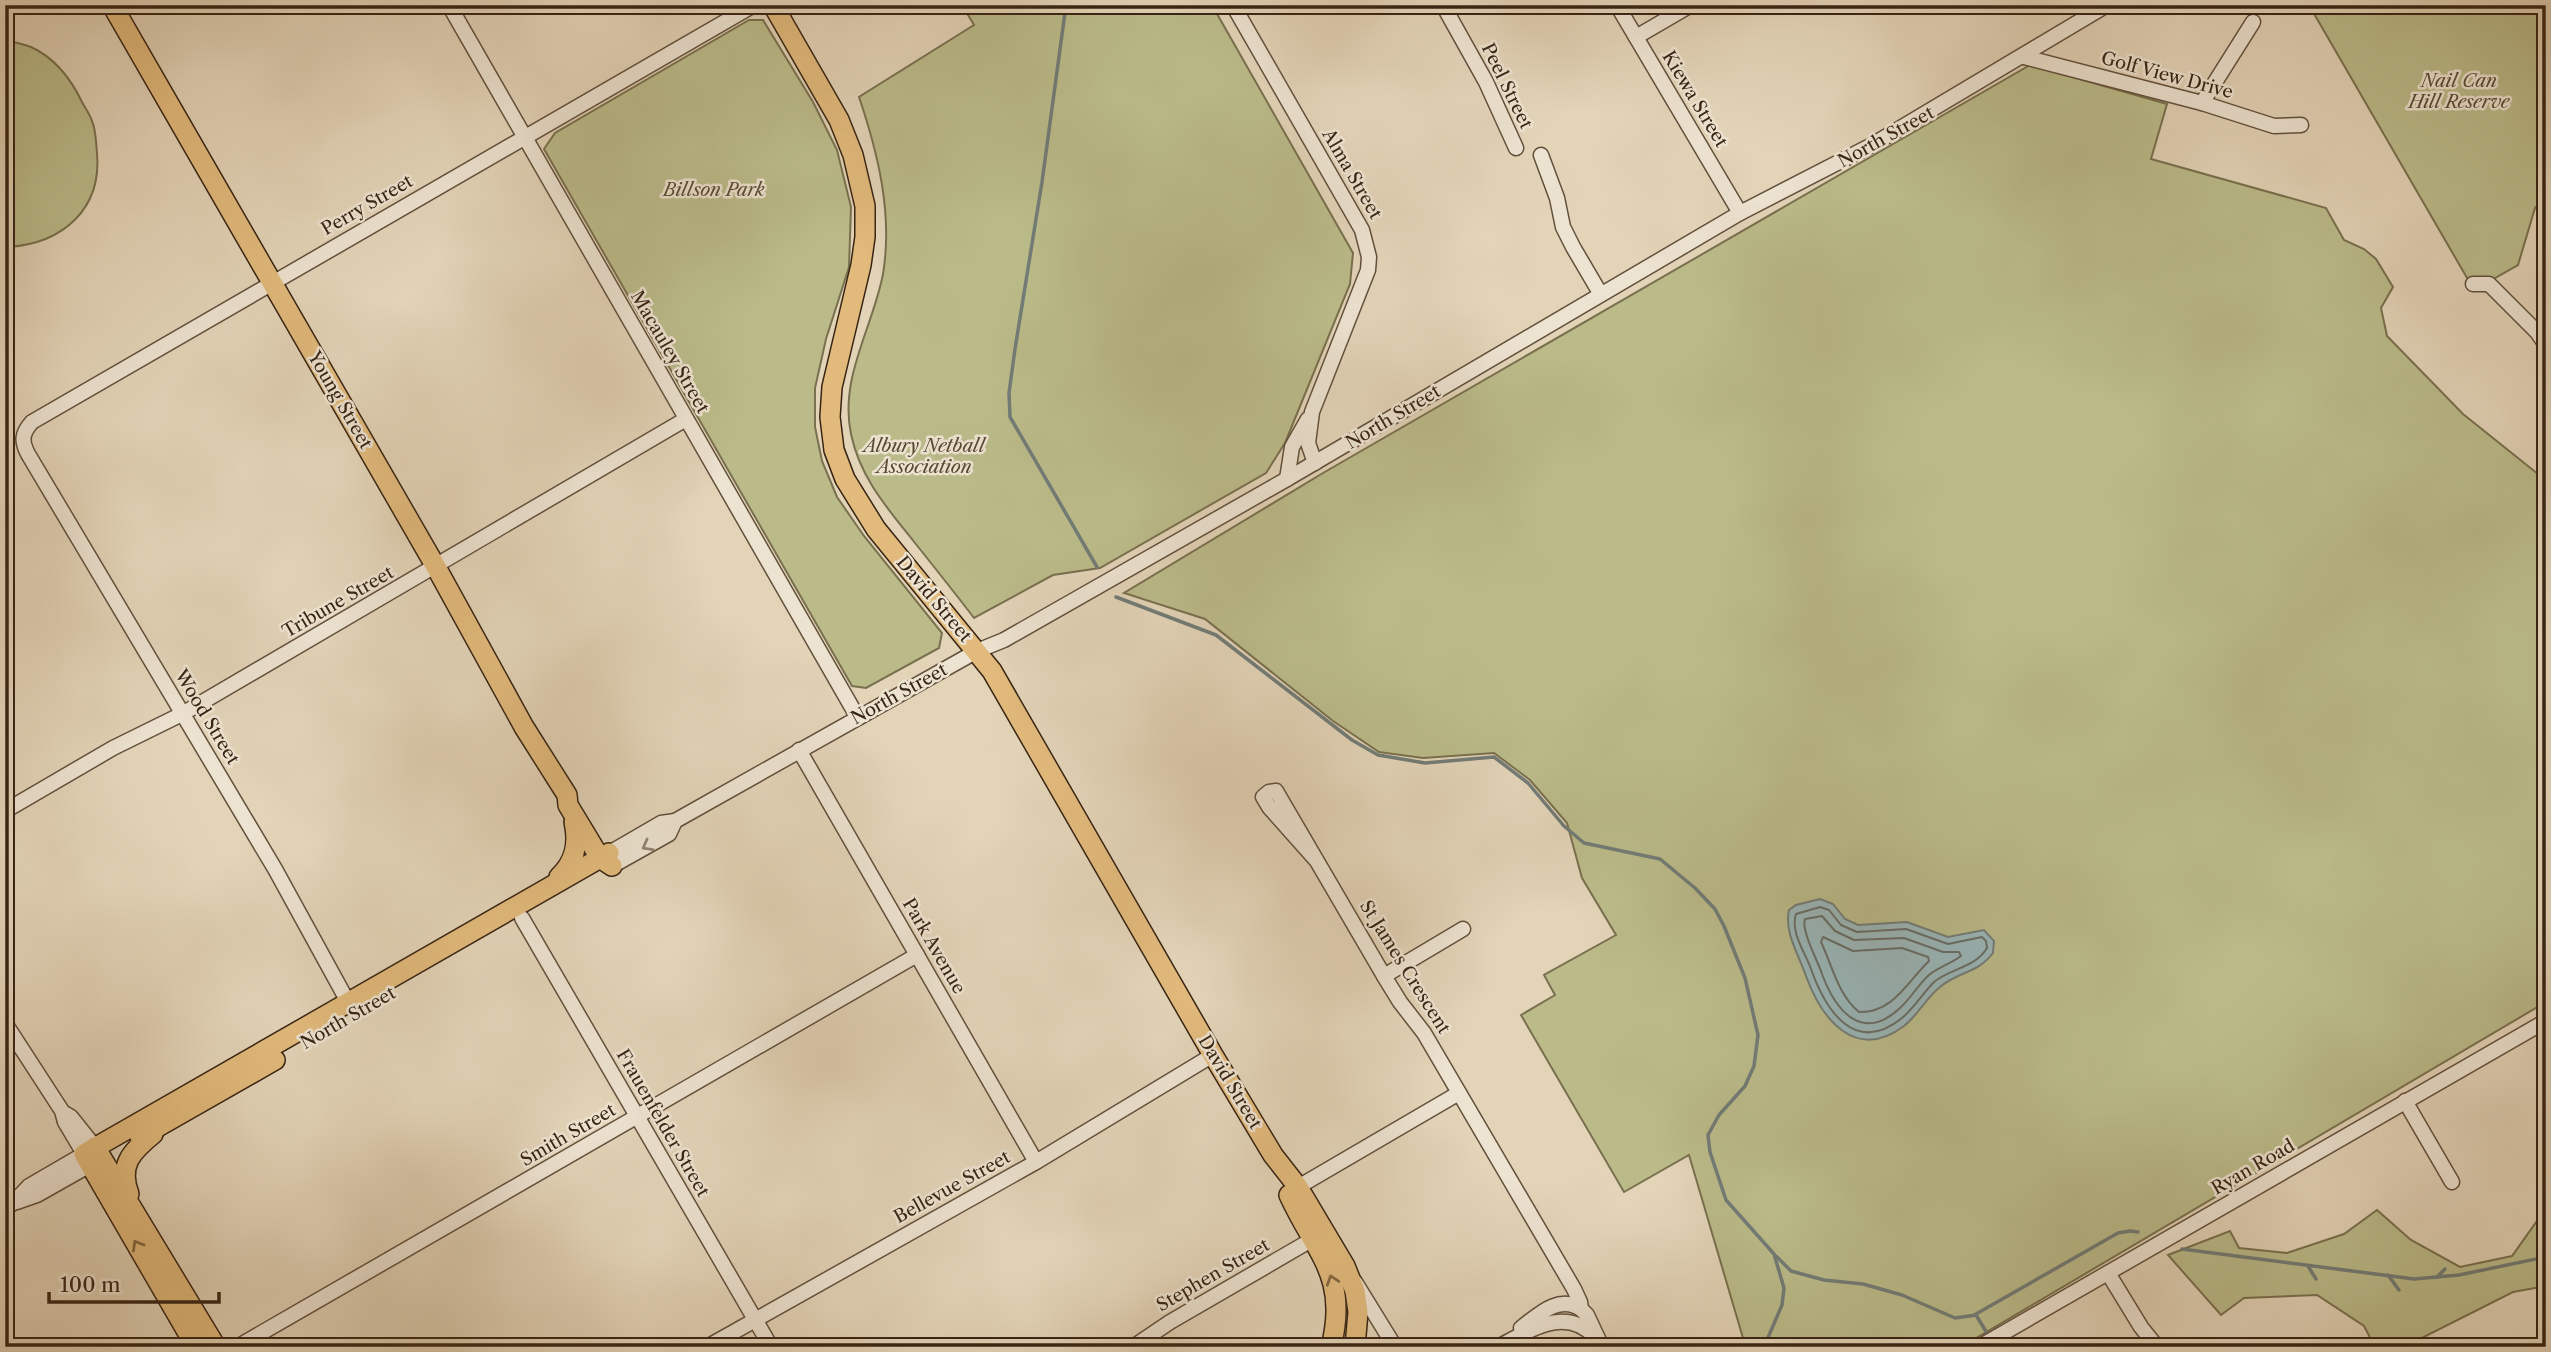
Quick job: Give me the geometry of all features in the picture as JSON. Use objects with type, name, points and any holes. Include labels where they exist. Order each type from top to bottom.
[{"type":"main road","name":"Young Street","points":[[112,5],[436,566],[524,727],[608,859]]},
{"type":"main road","name":"David Street","points":[[774,5],[839,120],[853,155],[865,206],[861,265],[832,387],[830,417],[839,465],[853,495],[876,529],[977,651],[999,683],[1213,1055],[1273,1155],[1298,1187],[1345,1266],[1358,1312],[1355,1347]]},
{"type":"main road","points":[[546,889],[566,870],[576,850],[576,833],[568,800]]},
{"type":"main road","name":"North Street","points":[[93,1156],[348,1002],[546,889],[608,859]]},
{"type":"main road","name":"North Street","points":[[93,1156],[180,1115],[522,918],[608,859]]},
{"type":"main road","points":[[134,1208],[124,1182],[129,1159],[136,1148],[180,1115]]},
{"type":"main road","name":"David Street","points":[[1273,1155],[1290,1198],[1327,1265],[1335,1290],[1336,1320],[1331,1347]]},
{"type":"main road","points":[[93,1156],[134,1208],[216,1347]]},
{"type":"main road","points":[[93,1156],[196,1347]]},
{"type":"street","name":"Macauley Street","points":[[449,5],[858,718]]},
{"type":"street","name":"Perry Street","points":[[28,454],[22,443],[23,435],[32,422],[754,5]]},
{"type":"street","name":"Alma Street","points":[[1233,5],[1367,243],[1368,270],[1364,283],[1312,412],[1292,447],[1287,479]]},
{"type":"street","name":"Peel Street","points":[[1443,5],[1482,74],[1516,148]]},
{"type":"street","name":"Kiewa Street","points":[[1617,5],[1740,213]]},
{"type":"street","points":[[1636,37],[1691,5]]},
{"type":"street","name":"North Street","points":[[608,859],[661,823],[675,821],[977,651],[1001,642],[1315,463],[1740,213],[1872,145],[2024,57],[2107,5]]},
{"type":"street","points":[[2202,103],[2253,22]]},
{"type":"street","name":"Golf View Drive","points":[[2024,57],[2202,103],[2274,126],[2301,125]]},
{"type":"street","points":[[1541,155],[1557,198],[1563,227],[1600,293]]},
{"type":"street","points":[[2473,284],[2489,284],[2537,332],[2546,345]]},
{"type":"street","name":"Alma Street","points":[[1312,412],[1308,443],[1315,463]]},
{"type":"street","name":"Tribune Street","points":[[5,811],[113,748],[183,714],[686,419]]},
{"type":"street","name":"Wood Street","points":[[28,454],[275,869],[348,1002]]},
{"type":"street","name":"Park Avenue","points":[[799,750],[1036,1162]]},
{"type":"street","name":"St James Crescent","points":[[1276,792],[1269,792],[1263,797],[1317,861],[1400,1002],[1424,1033],[1574,1289],[1581,1309],[1587,1315],[1601,1346]]},
{"type":"street","name":"Frauenfelder Street","points":[[522,918],[771,1347]]},
{"type":"street","points":[[1384,976],[1463,929]]},
{"type":"street","name":"Smith Street","points":[[237,1347],[917,955]]},
{"type":"street","name":"Ryan Road","points":[[1979,1347],[2545,1022]]},
{"type":"street","points":[[5,1023],[62,1111],[71,1116],[93,1156]]},
{"type":"street","name":"Bellevue Street","points":[[707,1347],[1036,1162],[1213,1055]]},
{"type":"street","points":[[1298,1187],[1459,1093]]},
{"type":"street","points":[[2405,1101],[2452,1182]]},
{"type":"street","name":"North Street","points":[[9,1206],[37,1195],[93,1156]]},
{"type":"street","name":"Stephen Street","points":[[1133,1347],[1170,1322],[1313,1238]]},
{"type":"street","points":[[1345,1266],[1395,1347]]},
{"type":"street","points":[[2108,1273],[2141,1327],[2157,1347]]},
{"type":"street","points":[[1558,1304],[1572,1304],[1581,1309],[1574,1322],[1547,1323],[1496,1347],[1558,1304]]},
{"type":"street","name":"St James Crescent","points":[[1574,1322],[1588,1330],[1601,1346]]},
{"type":"green space","name":"Albury Netball Association","points":[[962,5],[1212,5],[1353,253],[1350,284],[1285,443],[1266,473],[1100,568],[1053,575],[974,618],[895,518],[868,479],[855,450],[849,413],[853,373],[878,294],[886,251],[882,184],[859,97],[974,25]]},
{"type":"green space","name":"Nail Can Hill Reserve","points":[[2309,5],[2546,5],[2546,197],[2535,208],[2518,265],[2474,290]]},
{"type":"green space","name":"Billson Park","points":[[749,20],[763,20],[813,102],[837,150],[851,207],[849,267],[826,339],[815,388],[815,427],[822,461],[837,497],[864,536],[942,633],[939,648],[866,688],[852,686],[544,149],[555,133]]},
{"type":"green space","points":[[5,40],[40,52],[61,70],[73,85],[91,118],[97,153],[93,191],[86,206],[75,219],[46,238],[9,247],[5,246]]},
{"type":"green space","points":[[2030,65],[2167,104],[2151,159],[2326,208],[2344,240],[2364,249],[2376,259],[2393,287],[2381,308],[2387,336],[2463,414],[2543,478],[2546,477],[2546,1002],[1961,1347],[1729,1347],[1743,1338],[1689,1155],[1624,1192],[1521,1015],[1555,995],[1544,975],[1616,935],[1582,878],[1567,823],[1530,780],[1494,753],[1423,758],[1379,752],[1333,721],[1205,619],[1124,593],[1323,473]]},
{"type":"green space","points":[[2546,1208],[2546,1286],[2513,1292],[2404,1347],[2375,1347],[2364,1326],[2317,1295],[2244,1298],[2221,1315],[2168,1255],[2230,1231],[2239,1248],[2287,1253],[2344,1234],[2377,1210],[2411,1240],[2460,1267],[2512,1256]]},
{"type":"water","points":[[1820,899],[1833,904],[1845,919],[1858,925],[1907,922],[1948,937],[1984,930],[1994,941],[1993,953],[1981,965],[1940,987],[1904,1026],[1887,1036],[1871,1040],[1856,1038],[1831,1021],[1821,1007],[1790,935],[1789,910],[1796,905]]},
{"type":"waterway","points":[[1066,5],[1009,393],[1010,417],[1097,567]]},
{"type":"waterway","points":[[1116,597],[1216,635],[1352,740],[1378,755],[1425,763],[1494,757],[1528,783],[1564,826],[1584,843],[1660,859],[1715,909],[1745,978],[1758,1035],[1754,1066],[1745,1086],[1719,1115],[1708,1135],[1710,1152],[1726,1200],[1774,1254],[1784,1288],[1782,1305],[1764,1347]]},
{"type":"waterway","points":[[1976,1314],[2118,1233],[2138,1232]]},
{"type":"waterway","points":[[2182,1249],[2414,1279],[2459,1275],[2546,1257]]},
{"type":"waterway","points":[[1776,1256],[1791,1271],[1824,1280],[1863,1284],[1902,1295],[1955,1318],[1976,1315],[1987,1333]]},
{"type":"waterway","points":[[2308,1266],[2316,1279]]},
{"type":"waterway","points":[[2437,1277],[2445,1269]]},
{"type":"waterway","points":[[2388,1275],[2399,1290]]}]
